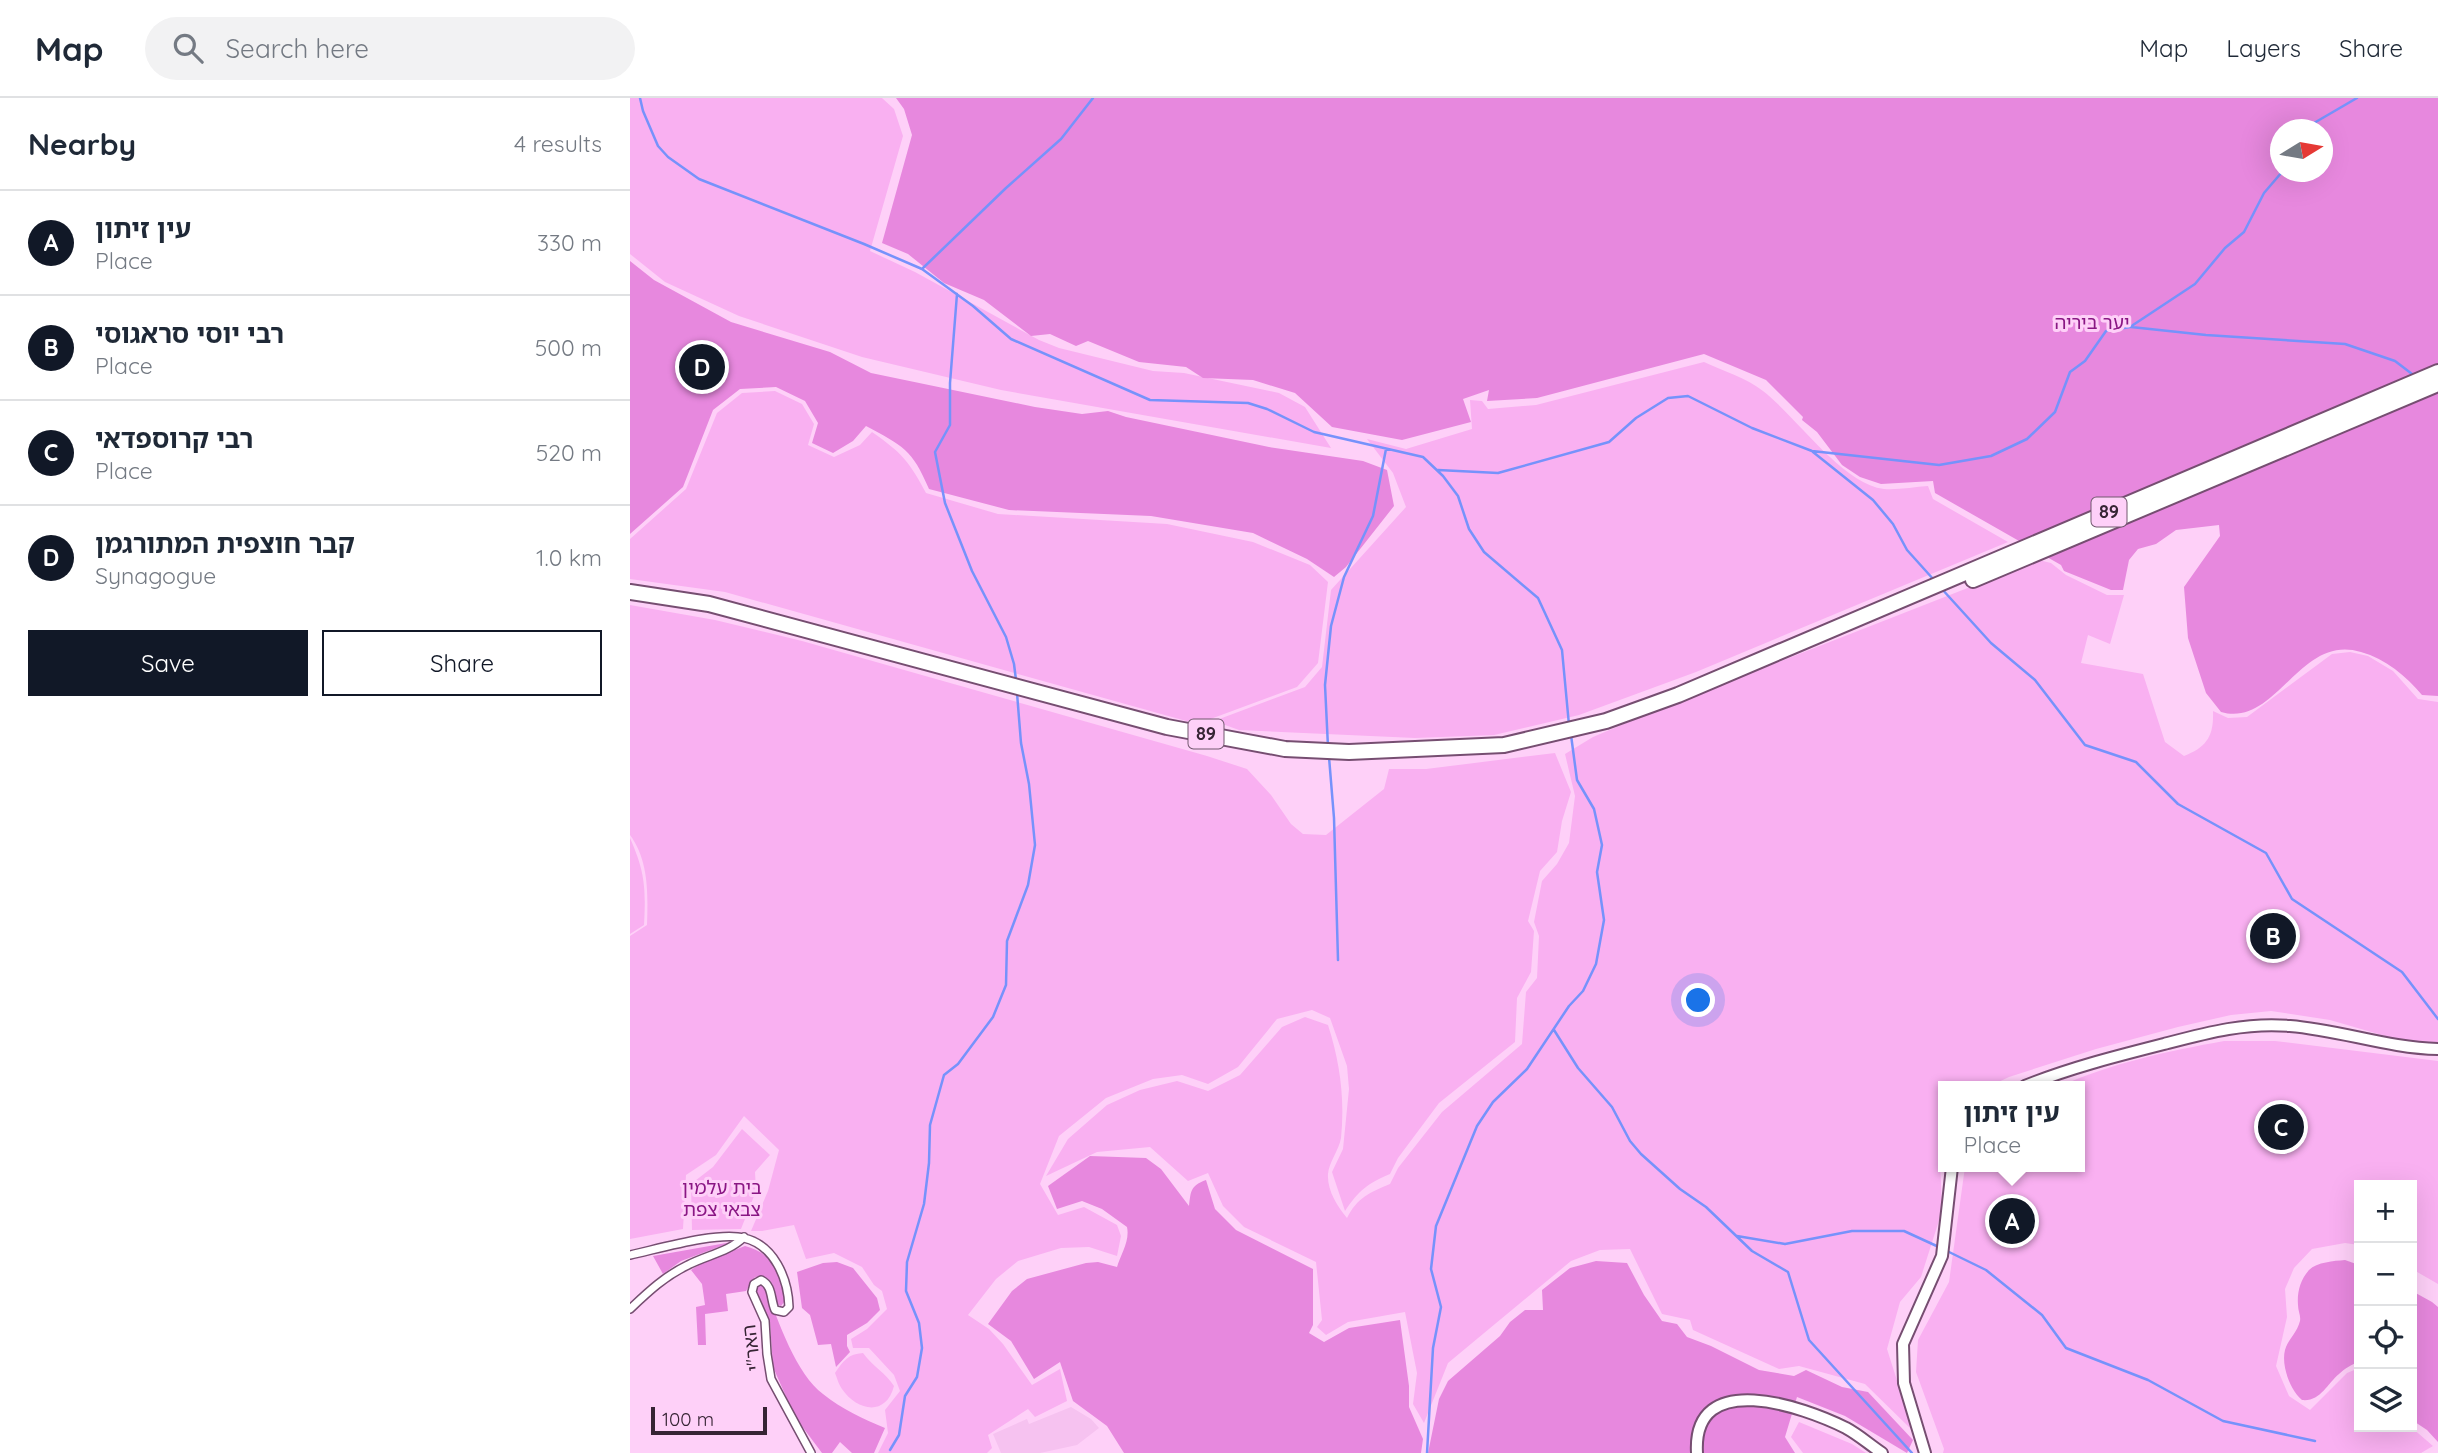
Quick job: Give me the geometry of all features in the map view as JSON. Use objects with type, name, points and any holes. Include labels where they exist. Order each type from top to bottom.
[{"type":"highway","name":"89","points":[[630,592],[709,604],[1167,727],[1285,749],[1349,752],[1504,745],[1606,721],[1678,695],[2438,372]]},
{"type":"highway","name":"89","points":[[1781,651],[1936,595],[2438,384]]},
{"type":"main road","points":[[2040,1081],[2124,1054],[2255,1024],[2312,1028],[2407,1046],[2438,1049]]},
{"type":"main road","points":[[1925,1453],[1904,1383],[1903,1344],[1942,1256],[1951,1172]]},
{"type":"main road","points":[[1697,1453],[1696,1444],[1701,1423],[1713,1409],[1727,1402],[1743,1399],[1779,1403],[1823,1417],[1850,1430],[1882,1453]]},
{"type":"street","points":[[630,1255],[703,1240],[744,1237]]},
{"type":"street","points":[[630,1309],[666,1277],[701,1258],[736,1245],[744,1237]]},
{"type":"street","name":"האר\"י","points":[[744,1237],[765,1248],[775,1259],[786,1286],[789,1307],[784,1312],[775,1310],[771,1289],[767,1283],[761,1280],[754,1284],[752,1292],[765,1321],[771,1380],[811,1453]]},
{"type":"shaded area","points":[[1071,1407],[1091,1419],[1099,1428],[1077,1445],[1040,1453],[1001,1453],[993,1434],[1027,1419],[1029,1424]]},
{"type":"green space","points":[[630,98],[882,98],[894,109],[903,136],[870,251],[1059,348],[1153,371],[1184,373],[1279,393],[1305,407],[1331,448],[1001,390],[862,357],[739,316],[665,282],[630,254]]},
{"type":"green space","name":"יער ביריה","points":[[896,98],[2438,98],[2438,696],[2422,695],[2402,675],[2379,659],[2361,652],[2339,650],[2321,656],[2304,667],[2258,707],[2241,713],[2221,712],[2206,693],[2188,638],[2184,587],[2220,536],[2219,525],[2176,530],[2156,544],[2138,549],[2129,560],[2123,590],[2111,590],[2064,571],[2061,565],[1935,493],[1933,481],[1881,484],[1860,477],[1842,465],[1817,432],[1802,420],[1803,417],[1766,380],[1704,354],[1537,398],[1487,401],[1489,390],[1463,399],[1471,422],[1402,440],[1332,427],[1295,393],[1253,380],[1203,378],[1186,367],[1139,362],[1088,341],[1076,346],[1050,334],[1031,336],[984,300],[944,283],[908,254],[882,243],[912,135],[904,109]]},
{"type":"green space","points":[[630,261],[654,280],[731,322],[830,352],[871,373],[1035,407],[1082,414],[1108,411],[1269,447],[1363,461],[1387,470],[1394,506],[1346,567],[1334,577],[1307,559],[1253,533],[1151,516],[1009,510],[929,489],[917,465],[905,450],[866,426],[853,441],[833,453],[812,443],[818,423],[805,401],[776,387],[740,389],[713,410],[683,487],[630,534]]},
{"type":"green space","points":[[1704,362],[1757,386],[1852,475],[1884,489],[1928,486],[1933,499],[2008,542],[1696,672],[1579,715],[1494,735],[1415,738],[1239,730],[1214,721],[1305,687],[1322,667],[1331,590],[1406,507],[1393,473],[1367,439],[1406,449],[1472,429],[1470,400],[1482,401],[1488,409],[1536,405]]},
{"type":"green space","points":[[775,391],[802,404],[814,424],[808,445],[834,457],[860,445],[872,432],[904,458],[926,493],[998,514],[1167,524],[1253,542],[1310,565],[1328,582],[1318,663],[1297,687],[1197,724],[725,592],[630,579],[630,539],[686,489],[717,413],[742,393]]},
{"type":"green space","points":[[2039,560],[2051,563],[2066,575],[2107,595],[2124,595],[2110,644],[2088,635],[2081,663],[2143,674],[2165,742],[2184,756],[2198,749],[2207,740],[2212,728],[2213,711],[2228,718],[2247,717],[2332,654],[2350,652],[2368,656],[2393,671],[2418,699],[2438,702],[2438,1045],[2428,1046],[2330,1020],[2271,1011],[2231,1015],[2178,1027],[2096,1049],[2001,1081],[1938,1081],[1938,1172],[1941,1172],[1942,1211],[1921,1277],[1900,1302],[1887,1349],[1913,1431],[1865,1384],[1799,1366],[1779,1369],[1693,1330],[1690,1320],[1662,1314],[1630,1249],[1600,1250],[1571,1261],[1448,1363],[1424,1423],[1413,1404],[1417,1373],[1405,1312],[1348,1322],[1326,1335],[1317,1327],[1322,1320],[1316,1262],[1244,1227],[1223,1206],[1208,1173],[1188,1181],[1150,1147],[1097,1152],[1046,1176],[1068,1139],[1107,1105],[1140,1090],[1177,1081],[1208,1091],[1240,1075],[1282,1027],[1305,1017],[1328,1025],[1336,1053],[1342,1095],[1342,1123],[1341,1138],[1330,1165],[1328,1180],[1333,1198],[1347,1218],[1365,1196],[1390,1184],[1398,1168],[1442,1112],[1522,1044],[1526,992],[1537,978],[1539,936],[1534,922],[1542,881],[1557,864],[1569,843],[1575,796],[1565,754],[1593,737]]},
{"type":"green space","points":[[630,605],[715,620],[802,641],[1247,769],[1271,795],[1291,824],[1303,834],[1326,835],[1384,789],[1389,769],[1426,769],[1555,753],[1571,792],[1562,821],[1557,852],[1540,871],[1528,921],[1534,931],[1531,972],[1517,998],[1515,1042],[1439,1103],[1398,1158],[1390,1174],[1364,1188],[1345,1211],[1332,1172],[1343,1149],[1349,1089],[1347,1066],[1330,1018],[1312,1010],[1277,1019],[1238,1067],[1208,1084],[1182,1075],[1153,1079],[1106,1098],[1059,1136],[1040,1184],[1058,1215],[1084,1207],[1117,1225],[1121,1236],[1117,1256],[1089,1247],[1061,1248],[1018,1261],[996,1279],[968,1315],[989,1329],[1003,1344],[1032,1385],[1060,1369],[1067,1401],[1035,1417],[1028,1409],[988,1435],[992,1448],[987,1453],[878,1453],[888,1433],[885,1410],[900,1391],[894,1375],[869,1348],[853,1348],[851,1339],[867,1329],[887,1309],[882,1291],[874,1285],[862,1267],[834,1253],[806,1259],[794,1225],[751,1231],[768,1191],[779,1150],[744,1116],[716,1155],[686,1175],[683,1229],[630,1239],[630,936],[647,925],[647,902],[644,867],[630,835]]},
{"type":"green space","points":[[630,838],[642,871],[645,901],[644,925],[630,934]]},
{"type":"green space","points":[[2224,1041],[2275,1041],[2438,1061],[2438,1284],[2417,1272],[2417,1180],[2354,1180],[2354,1244],[2345,1243],[2312,1249],[2294,1268],[2285,1289],[2287,1317],[2276,1366],[2289,1396],[2310,1410],[2347,1373],[2354,1370],[2354,1432],[2417,1432],[2433,1446],[2421,1453],[1943,1453],[1944,1449],[1916,1372],[1918,1340],[1949,1282],[1964,1172],[2085,1172],[2085,1081],[2073,1081],[2120,1064]]},
{"type":"green space","name":"בית עלמין צבאי צפת","points":[[742,1129],[770,1155],[755,1172],[756,1191],[741,1229],[692,1230],[691,1184],[713,1167]]},
{"type":"green space","points":[[1090,1156],[1146,1158],[1161,1169],[1189,1206],[1192,1190],[1206,1180],[1215,1209],[1236,1230],[1313,1269],[1313,1325],[1309,1333],[1324,1342],[1349,1328],[1400,1320],[1409,1386],[1409,1407],[1423,1439],[1421,1453],[1124,1453],[1107,1426],[1073,1401],[1060,1362],[1034,1379],[1011,1341],[988,1324],[1012,1291],[1027,1279],[1086,1263],[1098,1262],[1117,1267],[1126,1242],[1127,1227],[1102,1209],[1082,1201],[1057,1209],[1048,1186]]},
{"type":"green space","points":[[732,1242],[681,1261],[663,1274],[653,1256]]},
{"type":"green space","points":[[745,1246],[755,1249],[769,1259],[778,1274],[785,1301],[781,1306],[777,1304],[772,1283],[766,1277],[755,1277],[746,1291],[726,1294],[728,1311],[705,1314],[706,1345],[698,1345],[696,1307],[705,1305],[702,1284],[691,1270],[701,1263]]},
{"type":"green space","points":[[2345,1260],[2354,1263],[2354,1364],[2341,1372],[2314,1398],[2302,1400],[2290,1384],[2284,1356],[2300,1321],[2298,1300],[2303,1278],[2312,1267]]},
{"type":"green space","points":[[1596,1261],[1627,1263],[1662,1321],[1677,1324],[1687,1337],[1759,1370],[1794,1376],[1806,1370],[1842,1387],[1868,1392],[1913,1440],[1907,1453],[1845,1416],[1797,1397],[1785,1437],[1795,1453],[1428,1453],[1439,1399],[1448,1381],[1500,1336],[1510,1322],[1525,1310],[1543,1310],[1542,1290],[1570,1268]]},
{"type":"green space","points":[[837,1262],[853,1268],[877,1298],[880,1310],[867,1323],[847,1335],[850,1352],[836,1367],[831,1344],[818,1345],[810,1315],[802,1308],[797,1272],[823,1263]]},
{"type":"green space","points":[[760,1285],[764,1285],[767,1290],[796,1361],[814,1385],[845,1409],[885,1428],[874,1453],[852,1453],[840,1442],[832,1453],[822,1453],[795,1417],[773,1367],[770,1322],[756,1290]]},
{"type":"green space","points":[[2417,1294],[2438,1307],[2438,1442],[2417,1423]]},
{"type":"green space","points":[[863,1353],[894,1386],[885,1403],[878,1406],[863,1406],[855,1402],[842,1389],[835,1373],[846,1359]]},
{"type":"green space","points":[[1799,1422],[1852,1444],[1866,1453],[1803,1453],[1791,1437]]},
{"type":"waterway","points":[[640,98],[658,146],[668,157],[699,179],[922,269],[973,306],[1011,339],[1150,400],[1248,403],[1267,409],[1314,432],[1423,457],[1443,476],[1458,496],[1469,529],[1484,552],[1538,598],[1562,650],[1569,725]]},
{"type":"waterway","points":[[923,268],[1061,139],[1093,98]]},
{"type":"waterway","points":[[2321,119],[2357,98]]},
{"type":"waterway","points":[[1438,470],[1498,473],[1609,442],[1636,418],[1668,398],[1688,396],[1752,428],[1812,451],[1939,465],[1991,456],[2027,439],[2055,412],[2070,372],[2085,361],[2106,331],[2130,327],[2195,284],[2225,248],[2244,232],[2264,193],[2273,182]]},
{"type":"waterway","points":[[957,294],[950,383],[950,425],[935,452],[945,503],[972,571],[1006,637],[1016,680]]},
{"type":"waterway","points":[[2131,327],[2345,344],[2395,361],[2416,377]]},
{"type":"waterway","points":[[1328,747],[1325,685],[1331,626],[1344,577],[1373,516],[1386,449]]},
{"type":"waterway","points":[[1813,452],[1873,500],[1893,524],[1907,550],[1934,580]]},
{"type":"waterway","points":[[1941,588],[1991,643],[2035,680],[2085,745],[2136,762],[2178,804],[2266,853],[2292,899],[2402,972],[2438,1019]]},
{"type":"waterway","points":[[890,1450],[899,1435],[905,1396],[917,1377],[922,1348],[919,1323],[906,1291],[907,1262],[924,1204],[930,1125],[944,1075],[958,1064],[993,1017],[1006,985],[1007,941],[1028,885],[1035,845],[1017,693]]},
{"type":"waterway","points":[[1427,1453],[1433,1348],[1441,1307],[1431,1269],[1436,1226],[1477,1126],[1493,1102],[1527,1069],[1569,1006],[1583,991],[1596,964],[1604,920],[1597,872],[1602,845],[1594,809],[1577,780],[1571,735]]},
{"type":"waterway","points":[[1329,757],[1334,818],[1338,960]]},
{"type":"waterway","points":[[1554,1030],[1578,1068],[1612,1107],[1630,1141],[1641,1154],[1680,1189],[1706,1207],[1752,1251],[1788,1272],[1809,1340],[1912,1453]]},
{"type":"waterway","points":[[1737,1236],[1785,1244],[1852,1231],[1904,1231],[1941,1248]]},
{"type":"waterway","points":[[1947,1251],[1986,1270],[2042,1315],[2066,1348],[2148,1380],[2223,1421],[2315,1441]]},
{"type":"place","name":"קבר חוצפית המתורגמן","points":[[702,367]]},
{"type":"place","name":"רבי יוסי סראגוסי","points":[[2273,936]]},
{"type":"place","name":"רבי קרוספדאי","points":[[2281,1127]]},
{"type":"place","name":"עין זיתון","points":[[2012,1221]]}]
